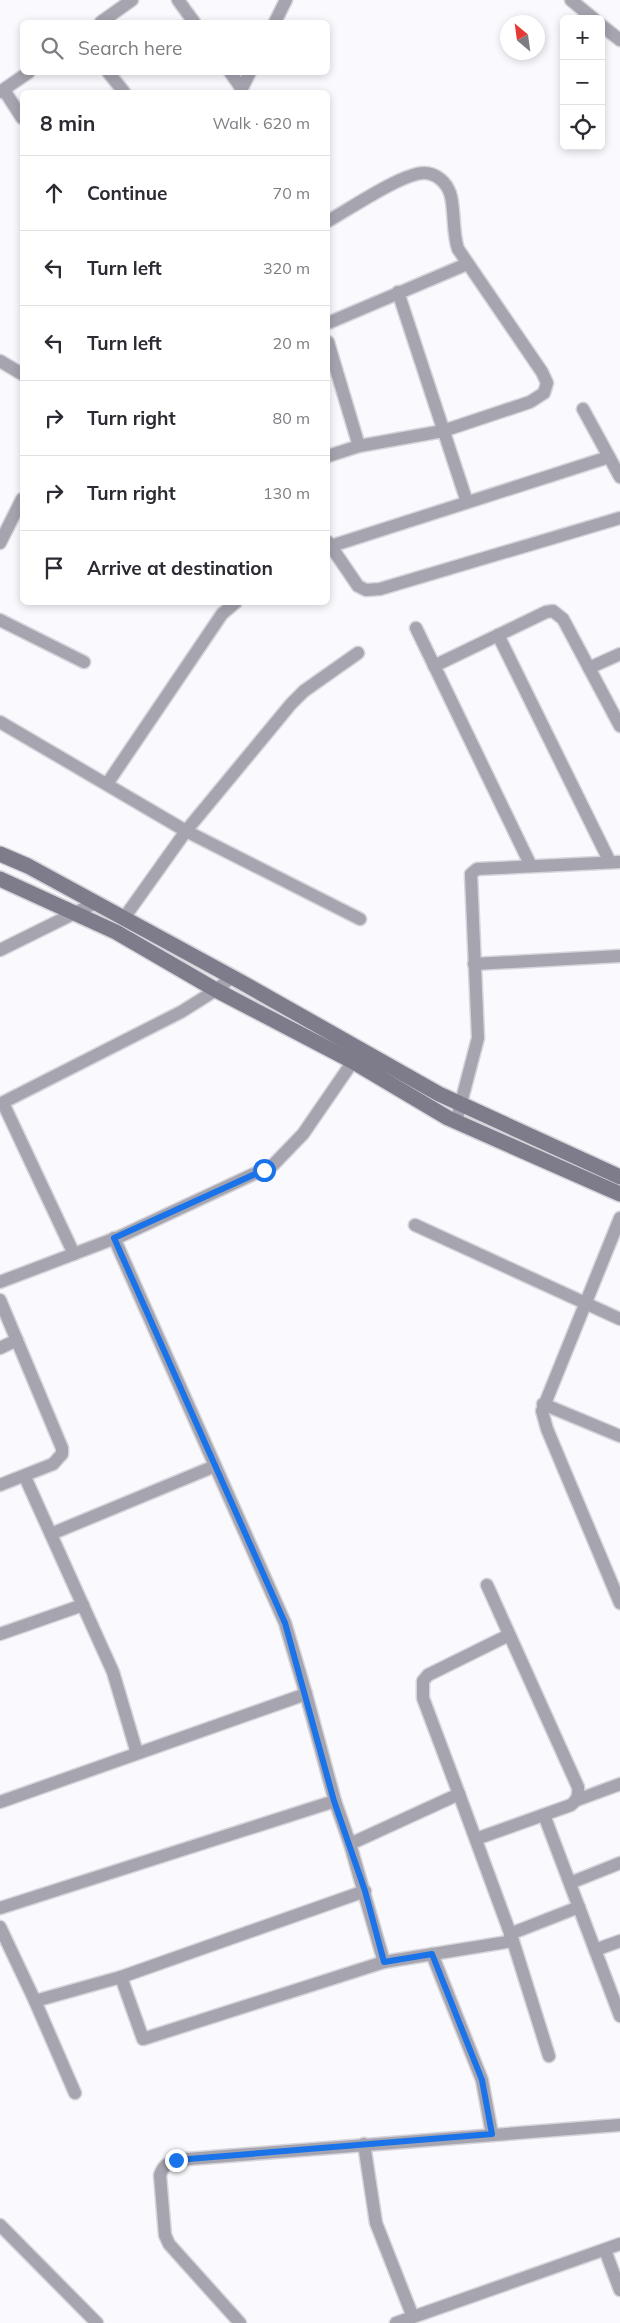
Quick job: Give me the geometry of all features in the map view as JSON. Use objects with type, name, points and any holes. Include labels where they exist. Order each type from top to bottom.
[{"type":"street","points":[[104,20],[132,0]]},
{"type":"street","points":[[178,0],[193,20]]},
{"type":"street","points":[[276,20],[286,0]]},
{"type":"street","points":[[571,0],[589,15]]},
{"type":"street","points":[[605,28],[620,40]]},
{"type":"street","points":[[20,115],[2,91],[24,75]]},
{"type":"street","points":[[110,75],[122,90]]},
{"type":"street","points":[[232,75],[240,90]]},
{"type":"street","points":[[241,90],[249,75]]},
{"type":"street","points":[[330,220],[400,180],[423,173],[435,176],[446,184],[451,195],[454,235],[458,250],[542,372],[546,383],[544,393],[530,402],[443,431],[359,446],[330,455]]},
{"type":"street","points":[[330,322],[468,264]]},
{"type":"street","points":[[398,292],[467,502]]},
{"type":"street","points":[[330,349],[359,446]]},
{"type":"street","points":[[0,361],[20,373]]},
{"type":"street","points":[[583,409],[620,477]]},
{"type":"street","points":[[330,544],[609,457]]},
{"type":"street","points":[[0,543],[17,523],[20,509]]},
{"type":"street","points":[[330,548],[358,586],[366,590],[380,589],[620,518]]},
{"type":"street","points":[[107,784],[222,614],[232,605]]},
{"type":"street","points":[[434,666],[546,612],[558,613],[620,726]]},
{"type":"street","points":[[0,620],[84,662]]},
{"type":"street","points":[[416,628],[531,866]]},
{"type":"street","points":[[452,1120],[477,1047],[471,874],[477,868],[615,862],[498,635]]},
{"type":"street","points":[[124,918],[186,831],[297,697],[358,653]]},
{"type":"street","points":[[589,668],[620,654]]},
{"type":"street","points":[[0,722],[186,831],[360,920]]},
{"type":"street","points":[[0,854],[124,918],[232,977],[356,1056],[431,1109],[620,1194]]},
{"type":"street","points":[[0,879],[116,932],[216,990],[620,1177]]},
{"type":"street","points":[[0,950],[95,903]]},
{"type":"street","points":[[474,964],[620,956]]},
{"type":"street","points":[[74,1254],[1,1104],[181,1012],[216,990],[232,977]]},
{"type":"street","points":[[0,1282],[114,1238],[273,1165],[303,1134],[356,1056]]},
{"type":"street","points":[[620,1218],[543,1404],[542,1411],[547,1429],[620,1603]]},
{"type":"street","points":[[415,1225],[620,1319]]},
{"type":"street","points":[[114,1238],[285,1623],[334,1801],[365,1891],[384,1962]]},
{"type":"street","points":[[0,1300],[62,1448],[62,1454],[53,1464],[25,1477],[0,1485]]},
{"type":"street","points":[[0,1348],[17,1340]]},
{"type":"street","points":[[543,1404],[620,1436]]},
{"type":"street","points":[[51,1534],[216,1466]]},
{"type":"street","points":[[25,1477],[117,1681],[137,1753]]},
{"type":"street","points":[[487,1584],[578,1787],[577,1800]]},
{"type":"street","points":[[0,1634],[83,1605]]},
{"type":"street","points":[[509,1635],[428,1675],[423,1681],[423,1698],[512,1937],[549,2056]]},
{"type":"street","points":[[0,1802],[306,1694]]},
{"type":"street","points":[[476,1839],[571,1805],[577,1800],[620,1784]]},
{"type":"street","points":[[350,1844],[460,1794]]},
{"type":"street","points":[[0,1908],[334,1801]]},
{"type":"street","points":[[544,1815],[620,2016]]},
{"type":"street","points":[[570,1883],[620,1863]]},
{"type":"street","points":[[35,2001],[121,1977],[365,1891]]},
{"type":"street","points":[[121,1977],[143,2039],[384,1962],[512,1937],[579,1907]]},
{"type":"street","points":[[0,1927],[5,1953],[35,2001],[75,2093]]},
{"type":"street","points":[[595,1950],[620,1941]]},
{"type":"street","points":[[430,1954],[482,2080],[492,2134]]},
{"type":"street","points":[[240,2323],[169,2244],[165,2235],[160,2175],[163,2167],[176,2160],[334,2146],[620,2125]]},
{"type":"street","points":[[359,2145],[376,2223],[413,2317]]},
{"type":"street","points":[[0,2225],[97,2323]]},
{"type":"street","points":[[396,2323],[620,2244]]},
{"type":"street","points":[[605,2250],[620,2290]]},
{"type":"route","points":[[176,2160],[492,2134],[482,2080],[432,1954],[409,1956],[384,1962],[365,1891],[334,1801],[285,1623],[114,1238],[264,1170]]}]
